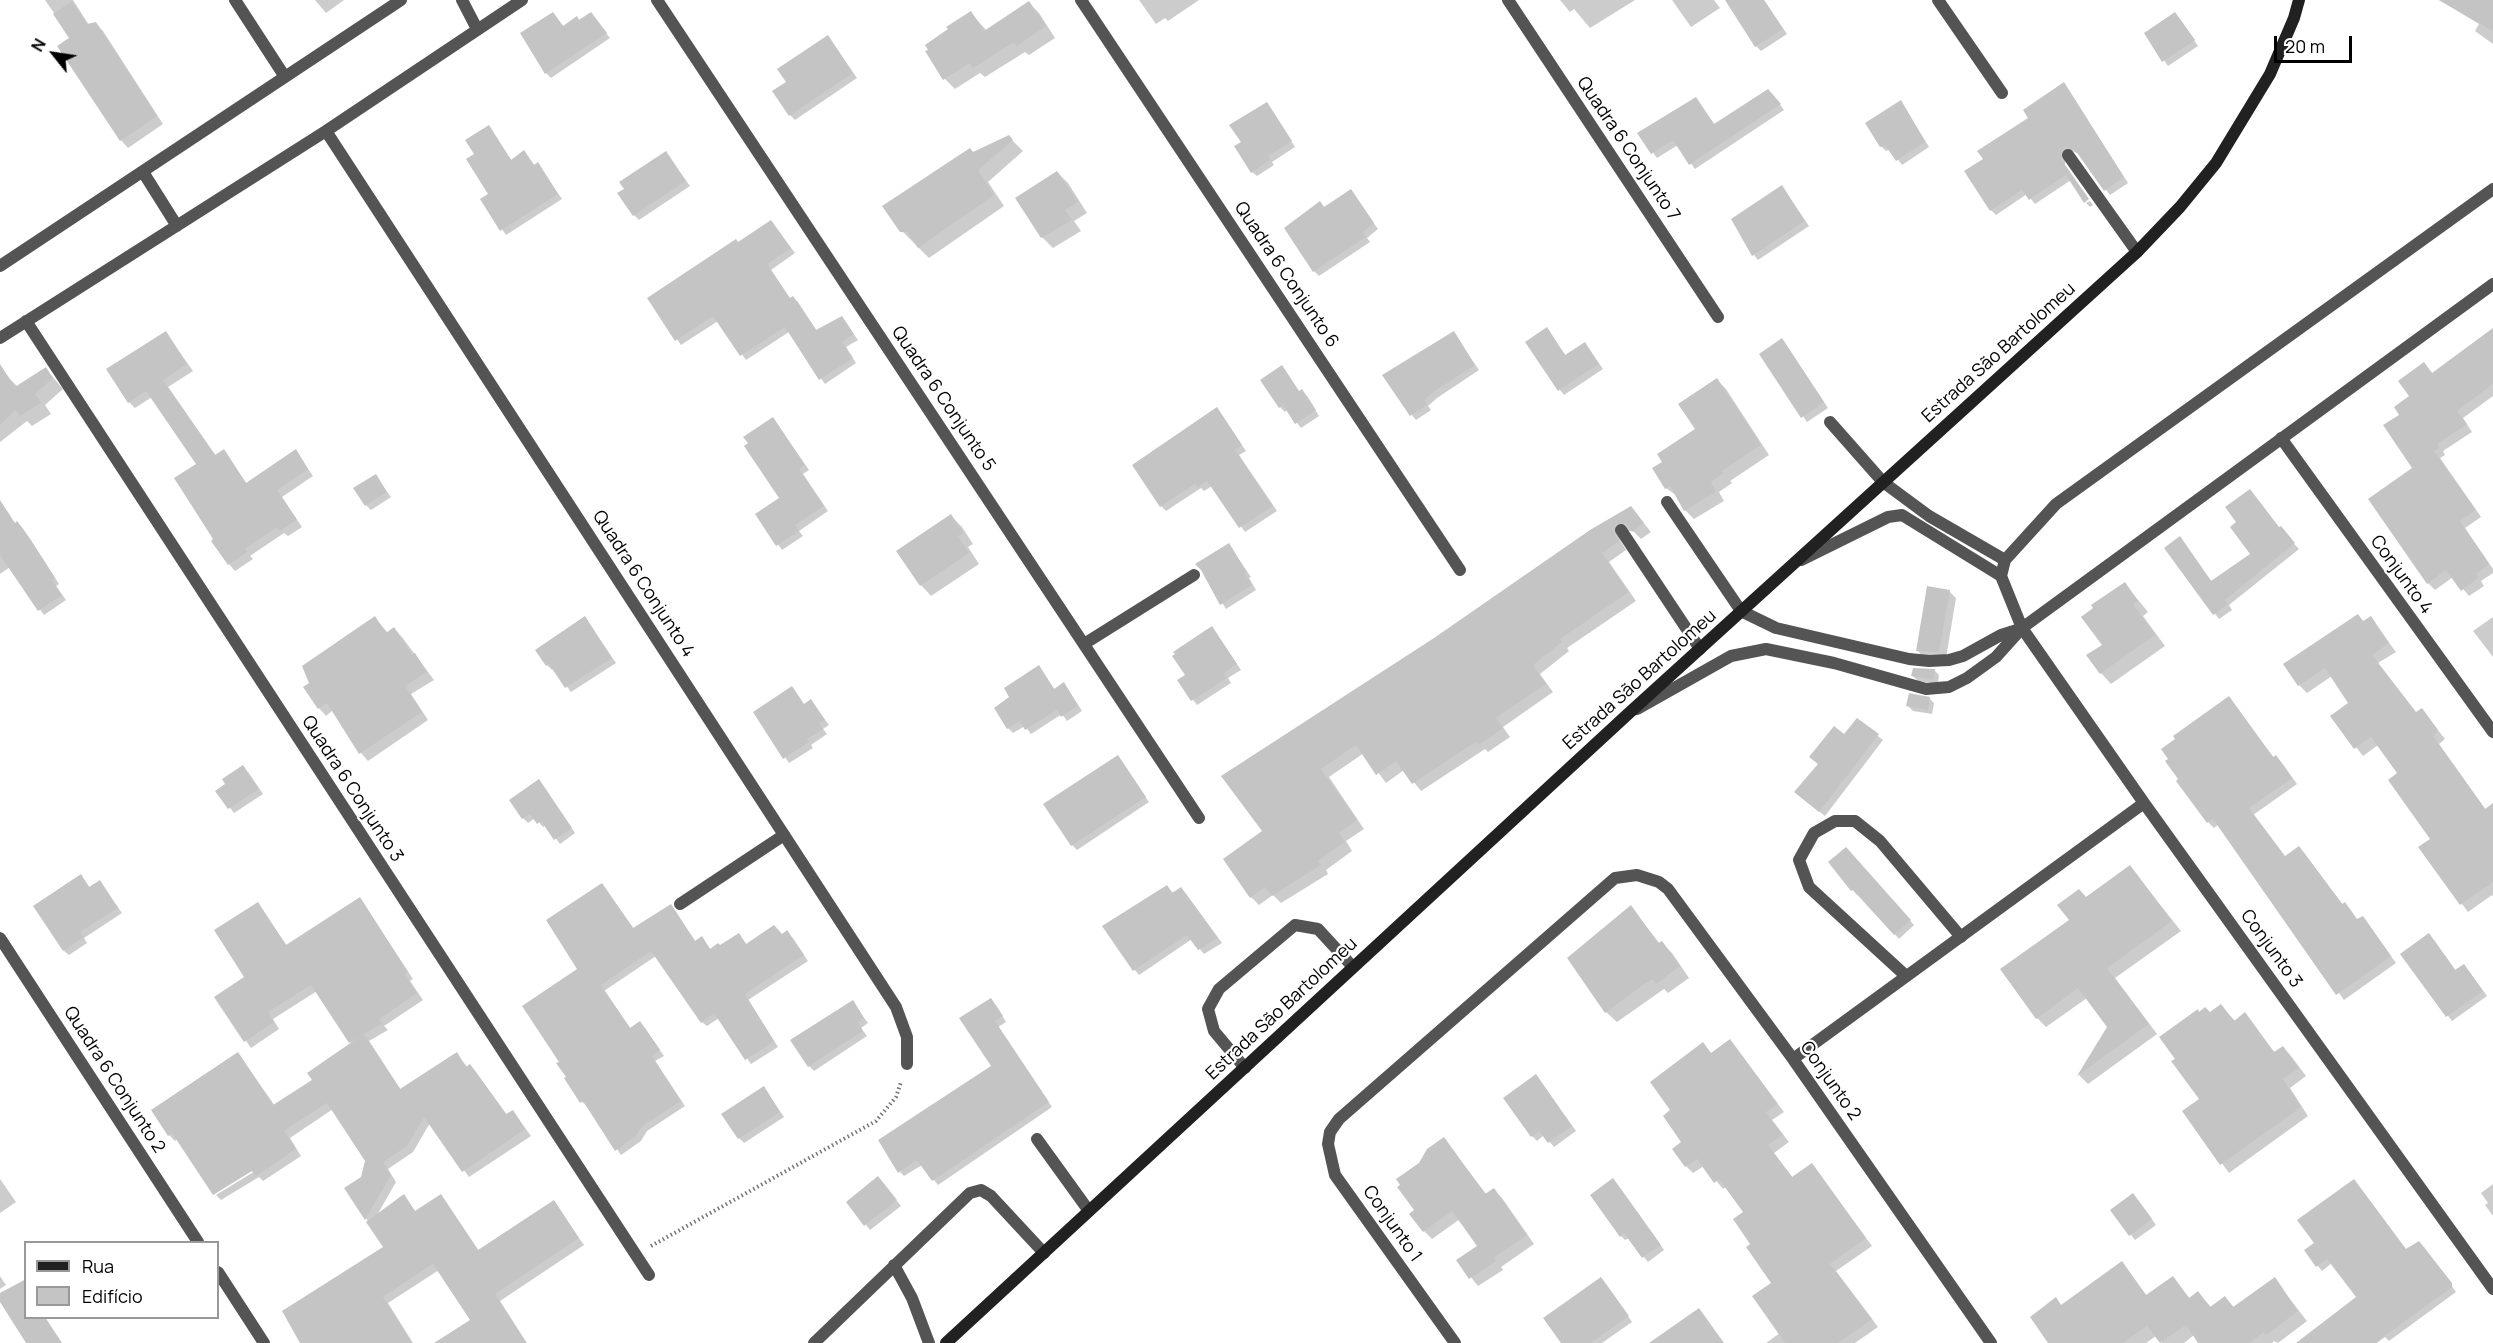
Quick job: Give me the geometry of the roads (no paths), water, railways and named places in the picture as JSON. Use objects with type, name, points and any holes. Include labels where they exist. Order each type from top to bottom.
[{"type":"street","points":[[235,0],[285,77]]},
{"type":"street","points":[[0,266],[401,0]]},
{"type":"street","points":[[462,0],[477,28]]},
{"type":"street","points":[[0,338],[326,131],[522,0]]},
{"type":"street","name":"Quadra 6 Conjunto 5","points":[[657,0],[1199,818]]},
{"type":"street","name":"Quadra 6 Conjunto 6","points":[[1081,0],[1460,570]]},
{"type":"street","name":"Quadra 6 Conjunto 7","points":[[1508,0],[1718,317]]},
{"type":"street","points":[[1938,0],[2002,93]]},
{"type":"street","name":"Estrada São Bartolomeu","points":[[946,1343],[1628,714],[2137,252],[2180,207],[2216,163],[2270,74],[2294,18],[2299,0]]},
{"type":"street","name":"Quadra 6 Conjunto 4","points":[[326,131],[896,1007],[907,1037],[907,1064]]},
{"type":"street","points":[[2068,155],[2137,252]]},
{"type":"street","points":[[143,172],[177,226]]},
{"type":"street","points":[[1794,563],[1888,517],[1902,515],[2001,576],[2005,560],[2056,504],[2493,189]]},
{"type":"street","points":[[1628,714],[1731,656],[1766,650],[1834,663],[1926,689],[1949,687],[1967,678],[1996,657],[2022,628],[2493,284]]},
{"type":"street","name":"Quadra 6 Conjunto 3","points":[[26,321],[649,1275]]},
{"type":"street","points":[[1830,422],[1883,483],[1929,516],[2005,560]]},
{"type":"street","name":"Conjunto 4","points":[[2280,438],[2493,732]]},
{"type":"street","points":[[1667,502],[1742,611],[1776,628],[1909,659],[1929,661],[1964,657],[2001,635],[2022,628]]},
{"type":"street","points":[[1621,531],[1700,649]]},
{"type":"street","points":[[1084,644],[1194,575]]},
{"type":"street","name":"Conjunto 3","points":[[2001,576],[2022,628],[2144,803],[2493,1289]]},
{"type":"street","points":[[1793,1059],[2144,803]]},
{"type":"street","points":[[1906,976],[1809,887],[1799,861],[1814,833],[1835,820],[1855,821],[1880,841],[1961,937]]},
{"type":"street","points":[[681,904],[784,835]]},
{"type":"street","name":"Conjunto 2","points":[[1339,1119],[1615,878],[1637,875],[1659,882],[1668,889],[1793,1059],[1991,1343]]},
{"type":"street","points":[[1245,1068],[1214,1031],[1208,1009],[1219,989],[1295,925],[1318,929],[1353,968]]},
{"type":"street","name":"Quadra 6 Conjunto 2","points":[[0,938],[197,1241]]},
{"type":"street","name":"Conjunto 1","points":[[1339,1119],[1330,1132],[1328,1144],[1335,1175],[1455,1343]]},
{"type":"street","points":[[1037,1139],[1089,1211]]},
{"type":"street","points":[[813,1343],[970,1193],[981,1190],[991,1196],[1044,1253]]},
{"type":"street","points":[[894,1265],[912,1298],[929,1343]]},
{"type":"street","points":[[219,1274],[264,1343]]}]
